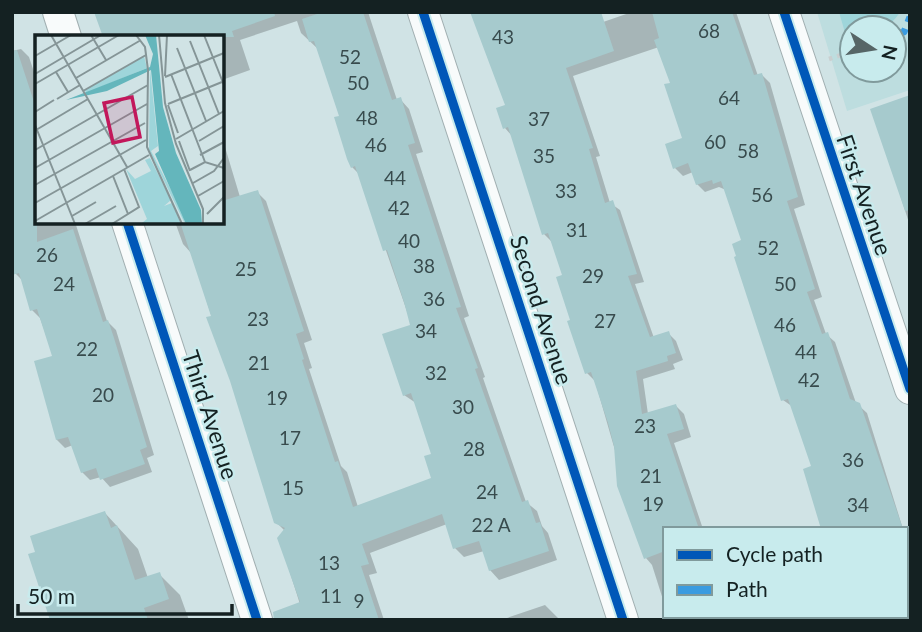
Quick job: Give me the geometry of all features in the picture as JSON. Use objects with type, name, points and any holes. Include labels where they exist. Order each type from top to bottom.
[{"type":"street","points":[[58,12],[65,35]]},
{"type":"street","name":"Second Avenue","points":[[423,12],[623,620]]},
{"type":"street","name":"First Avenue","points":[[784,12],[910,389]]},
{"type":"street","name":"Third Avenue","points":[[128,224],[257,620]]},
{"type":"shaded area","points":[[817,12],[910,12],[910,90],[847,111],[839,84],[908,84],[908,14],[838,14],[838,81]]},
{"type":"shaded area","points":[[839,12],[900,12],[898,14]]},
{"type":"building","points":[[94,12],[274,12],[275,16],[232,31],[234,37],[102,35]]},
{"type":"building","points":[[323,12],[363,12],[392,100],[401,97],[415,143],[408,145],[461,307],[456,308],[478,368],[475,369],[522,502],[528,500],[536,523],[540,522],[549,551],[489,571],[479,541],[453,549],[442,514],[362,544],[369,564],[361,566],[379,620],[274,620],[273,612],[300,602],[277,538],[285,528],[274,523],[230,381],[206,317],[211,316],[181,224],[224,224],[224,200],[258,190],[304,331],[296,334],[304,359],[302,360],[335,462],[338,461],[353,507],[431,478],[424,456],[431,454],[411,393],[403,396],[382,334],[410,325],[404,302],[387,250],[383,251],[355,166],[351,168],[347,159],[334,117],[339,116],[314,41],[309,42],[302,19]]},
{"type":"building","points":[[470,12],[601,12],[614,51],[566,68],[593,148],[589,149],[605,203],[613,200],[637,274],[628,276],[650,337],[669,331],[676,353],[667,356],[668,361],[636,371],[642,414],[676,404],[684,429],[667,434],[698,527],[663,527],[663,552],[644,559],[617,486],[614,446],[608,423],[591,372],[585,374],[567,321],[570,320],[556,277],[562,275],[548,233],[542,235],[508,127],[503,129],[496,108],[505,105]]},
{"type":"building","points":[[652,12],[732,12],[754,75],[762,73],[798,197],[787,201],[815,289],[807,292],[822,334],[828,332],[850,399],[860,403],[902,527],[820,527],[803,469],[811,466],[788,399],[781,401],[734,257],[736,256],[732,244],[741,240],[721,181],[713,184],[712,180],[696,185],[688,163],[673,169],[665,144],[682,138],[664,84],[670,83],[654,40],[659,38]]},
{"type":"building","points":[[17,50],[35,105],[37,242],[73,229],[103,322],[108,320],[147,447],[140,450],[145,464],[100,480],[96,468],[81,473],[68,437],[56,440],[34,361],[52,356],[37,309],[30,311],[19,273],[12,275],[12,51]]},
{"type":"building","points":[[910,95],[910,210],[905,211],[870,109]]},
{"type":"building","points":[[105,511],[111,528],[117,525],[135,580],[160,572],[169,599],[144,608],[148,620],[50,620],[28,554],[35,552],[30,536]]},
{"type":"marked path","points":[[908,22],[910,17]]},
{"type":"cycle path","points":[[423,12],[623,620]]},
{"type":"cycle path","points":[[784,12],[910,389]]},
{"type":"cycle path","points":[[128,224],[257,620]]}]
